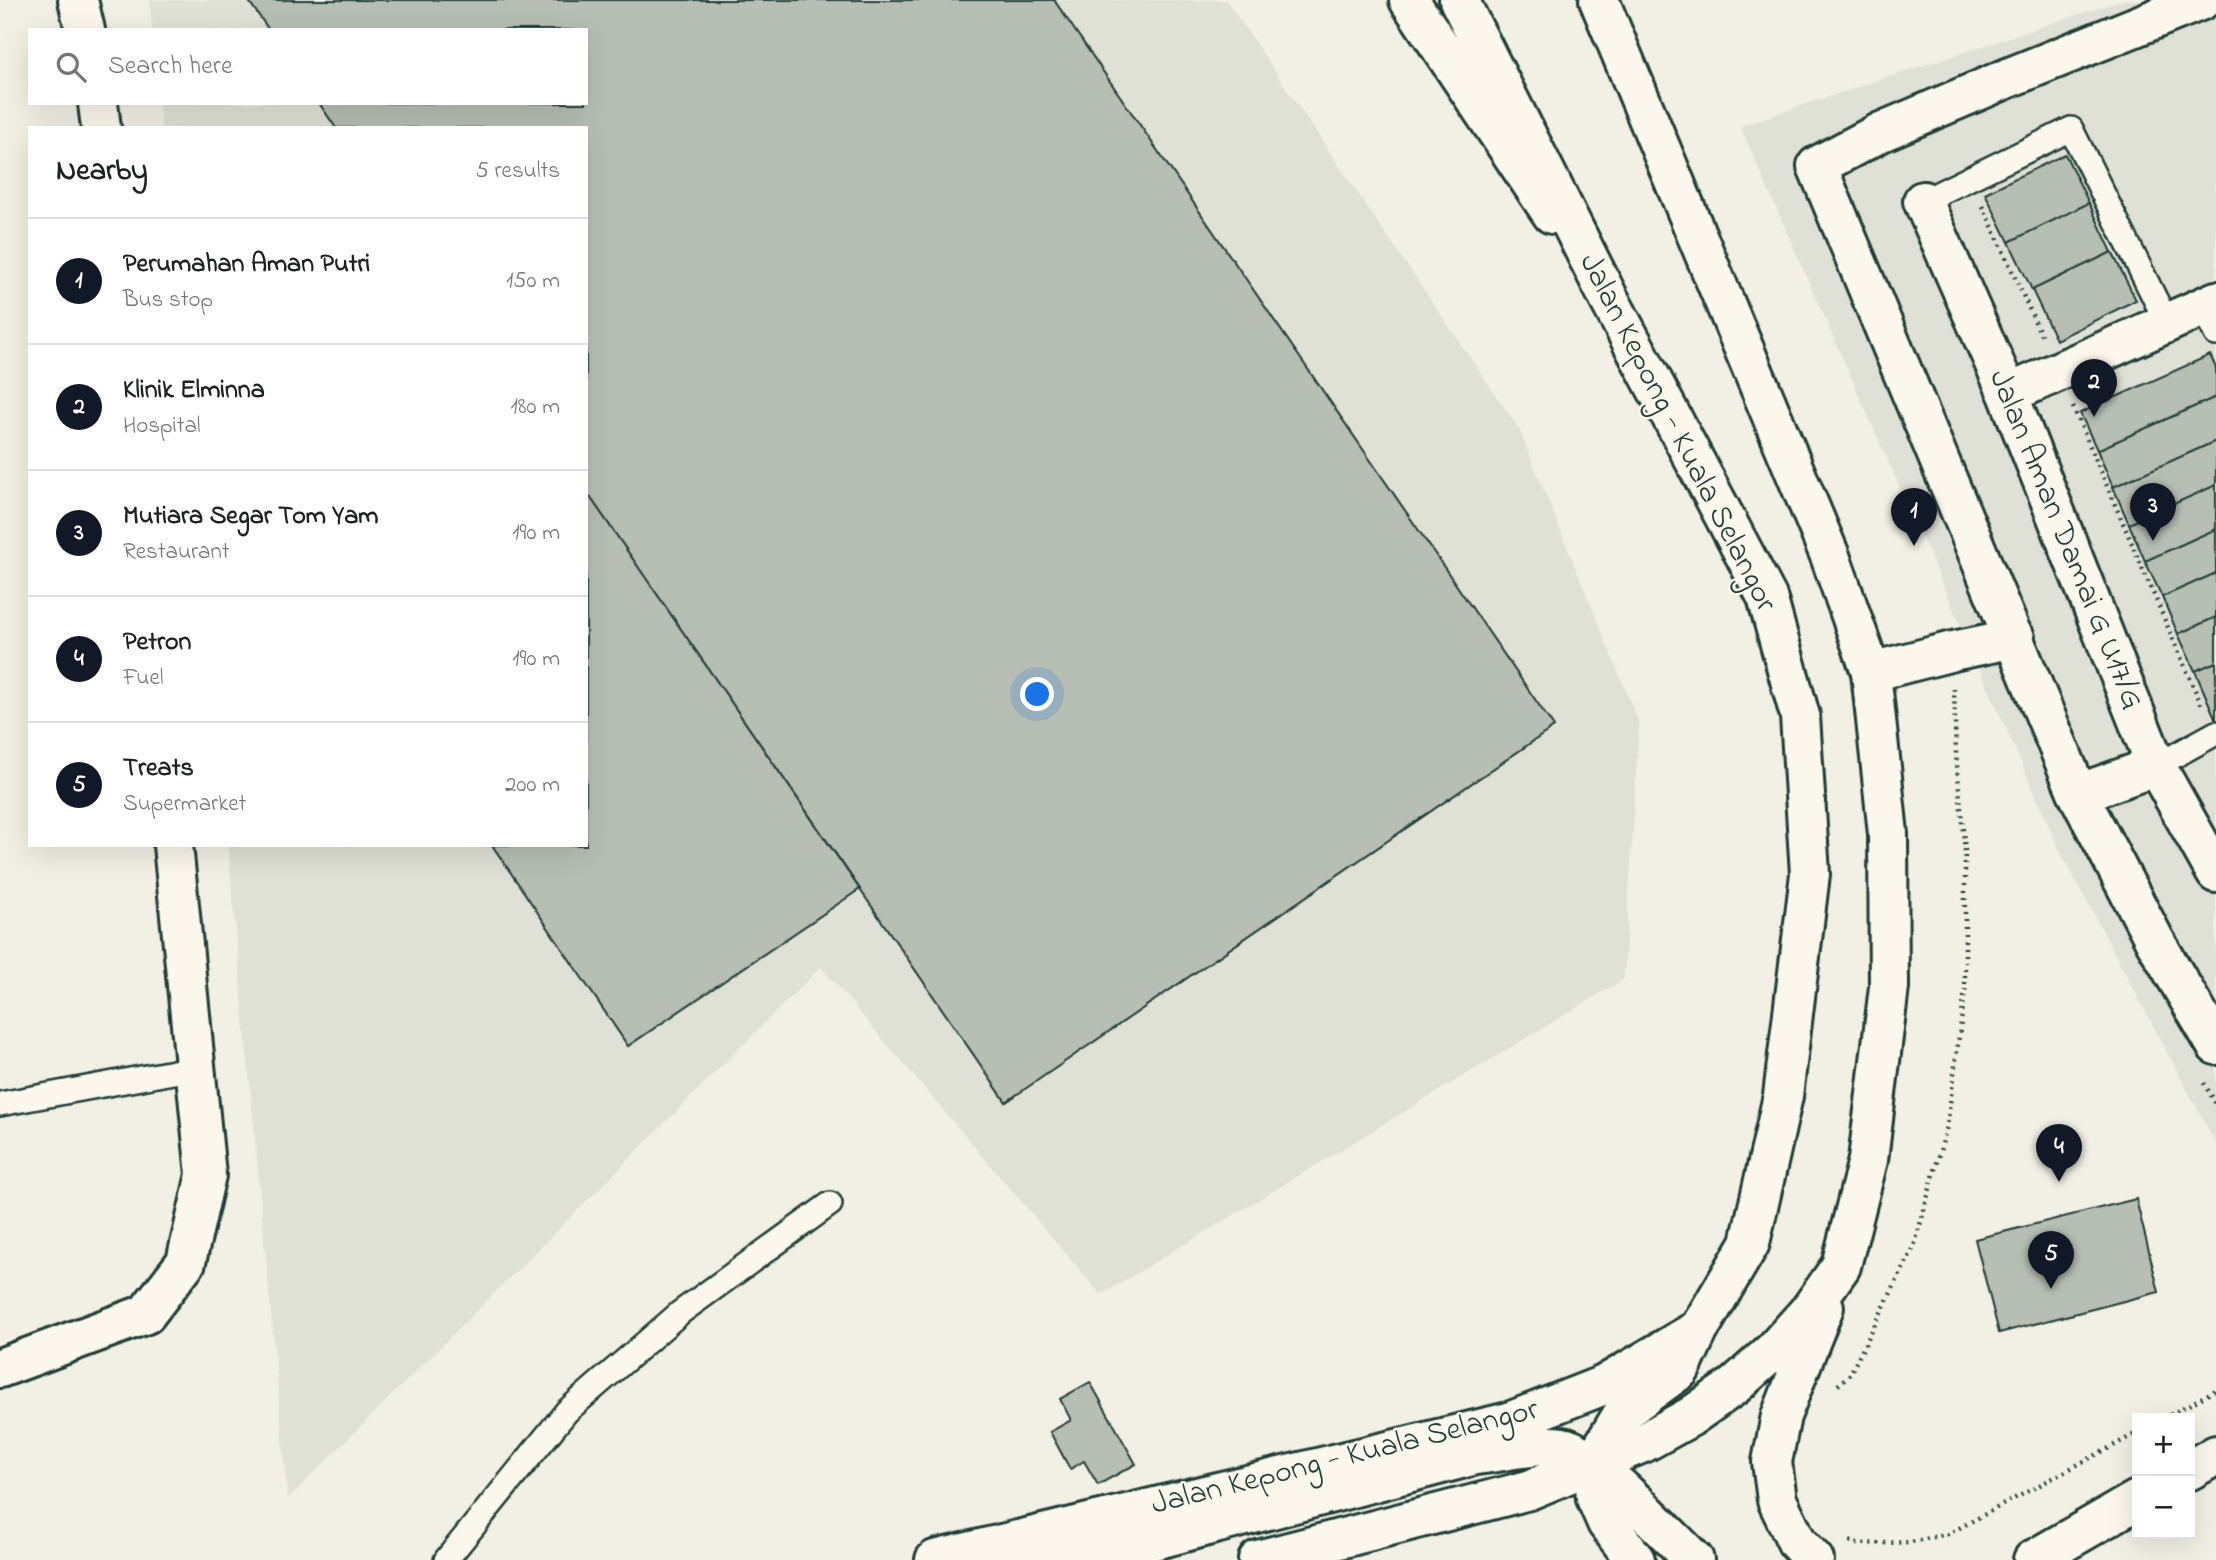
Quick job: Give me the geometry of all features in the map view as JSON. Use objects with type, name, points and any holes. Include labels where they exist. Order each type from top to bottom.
[{"type":"main road","points":[[78,0],[85,28]]},
{"type":"main road","points":[[1409,0],[1608,297]]},
{"type":"main road","name":"Jalan Kepong - Kuala Selangor","points":[[937,1560],[1509,1422],[1604,1385],[1699,1329],[1750,1243],[1783,1096],[1810,874],[1800,716],[1767,597],[1608,297],[1460,0]]},
{"type":"main road","points":[[1600,0],[1830,556],[1871,672],[1888,834],[1889,987],[1868,1160],[1841,1266],[1782,1416],[1772,1462],[1777,1500],[1797,1542],[1814,1560]]},
{"type":"main road","points":[[2202,0],[1881,132],[1817,166],[2078,793],[2155,941],[2216,1045]]},
{"type":"main road","points":[[98,105],[101,126]]},
{"type":"main road","name":"Jalan Aman Damai G U17/G","points":[[1923,201],[2008,394],[2156,766],[2216,873]]},
{"type":"main road","points":[[2008,394],[2167,323],[2212,314]]},
{"type":"main road","points":[[1871,672],[2015,638]]},
{"type":"main road","points":[[2078,793],[2156,766]]},
{"type":"main road","points":[[0,1368],[146,1314],[186,1262],[206,1175],[173,847]]},
{"type":"main road","points":[[1258,1560],[1529,1490],[1643,1443],[1734,1386],[1774,1350],[1810,1310],[1841,1266]]},
{"type":"main road","points":[[1635,1560],[1607,1523],[1601,1510],[1596,1498],[1593,1463],[1625,1410],[1680,1370],[1699,1329]]},
{"type":"main road","points":[[937,1560],[1082,1559],[1476,1455],[1565,1447],[1593,1463],[1694,1560]]},
{"type":"main road","points":[[2195,1467],[2216,1455]]},
{"type":"main road","points":[[2033,1560],[2132,1503]]},
{"type":"lane","points":[[1923,201],[2071,128],[2167,323]]},
{"type":"lane","points":[[2156,766],[2215,733]]},
{"type":"lane","points":[[0,1104],[195,1069]]},
{"type":"lane","points":[[446,1560],[567,1411],[681,1312],[830,1205]]},
{"type":"path","points":[[1971,177],[2215,733]]},
{"type":"path","points":[[1832,1390],[1850,1374],[1914,1247],[1947,1126],[1965,991],[1965,852],[1956,755],[1954,682]]},
{"type":"path","points":[[2173,1413],[2216,1390]]},
{"type":"path","points":[[1846,1540],[1856,1544],[1911,1542],[1948,1534],[2132,1436]]},
{"type":"shaded area","points":[[150,0],[1226,0],[1519,429],[1639,723],[1624,979],[1101,1295],[821,967],[288,1499],[228,847],[588,847],[588,126],[161,126],[159,105],[588,105],[588,28],[152,28]]},
{"type":"shaded area","points":[[2122,0],[2216,0],[2216,1144],[2061,853],[1740,126]]},
{"type":"building","points":[[248,0],[1054,0],[1554,727],[1006,1102],[588,494],[588,126],[335,126],[320,105],[588,105],[588,28],[268,28]]},
{"type":"building","points":[[2065,154],[2089,203],[2009,242],[1985,193]]},
{"type":"building","points":[[2089,203],[2112,252],[2032,290],[2009,242]]},
{"type":"building","points":[[2112,252],[2136,300],[2056,340],[2032,290]]},
{"type":"building","points":[[2210,355],[2216,368],[2216,397],[2097,450],[2080,413]]},
{"type":"building","points":[[2216,397],[2216,441],[2113,487],[2097,450]]},
{"type":"building","points":[[2216,441],[2216,485],[2129,524],[2113,487]]},
{"type":"building","points":[[2216,485],[2216,529],[2145,561],[2129,524]]},
{"type":"building","points":[[588,494],[860,889],[628,1046],[493,847],[588,847]]},
{"type":"building","points":[[2216,529],[2216,573],[2162,597],[2145,561]]},
{"type":"building","points":[[2216,573],[2216,617],[2178,634],[2162,597]]},
{"type":"building","points":[[2216,617],[2216,662],[2195,671],[2178,634]]},
{"type":"building","points":[[2216,662],[2216,720],[2195,671]]},
{"type":"building","points":[[2136,1199],[2159,1292],[1999,1333],[1975,1239]]},
{"type":"building","points":[[1090,1382],[1136,1464],[1098,1485],[1084,1461],[1070,1469],[1050,1432],[1071,1420],[1060,1399]]},
{"type":"place","name":"Klinik Elminna","points":[[2094,417]]},
{"type":"place","name":"Mutiara Segar Tom Yam","points":[[2153,541]]},
{"type":"place","name":"Perumahan Aman Putri","points":[[1914,546]]},
{"type":"place","name":"Petron","points":[[2059,1182]]},
{"type":"place","name":"Treats","points":[[2051,1289]]}]
